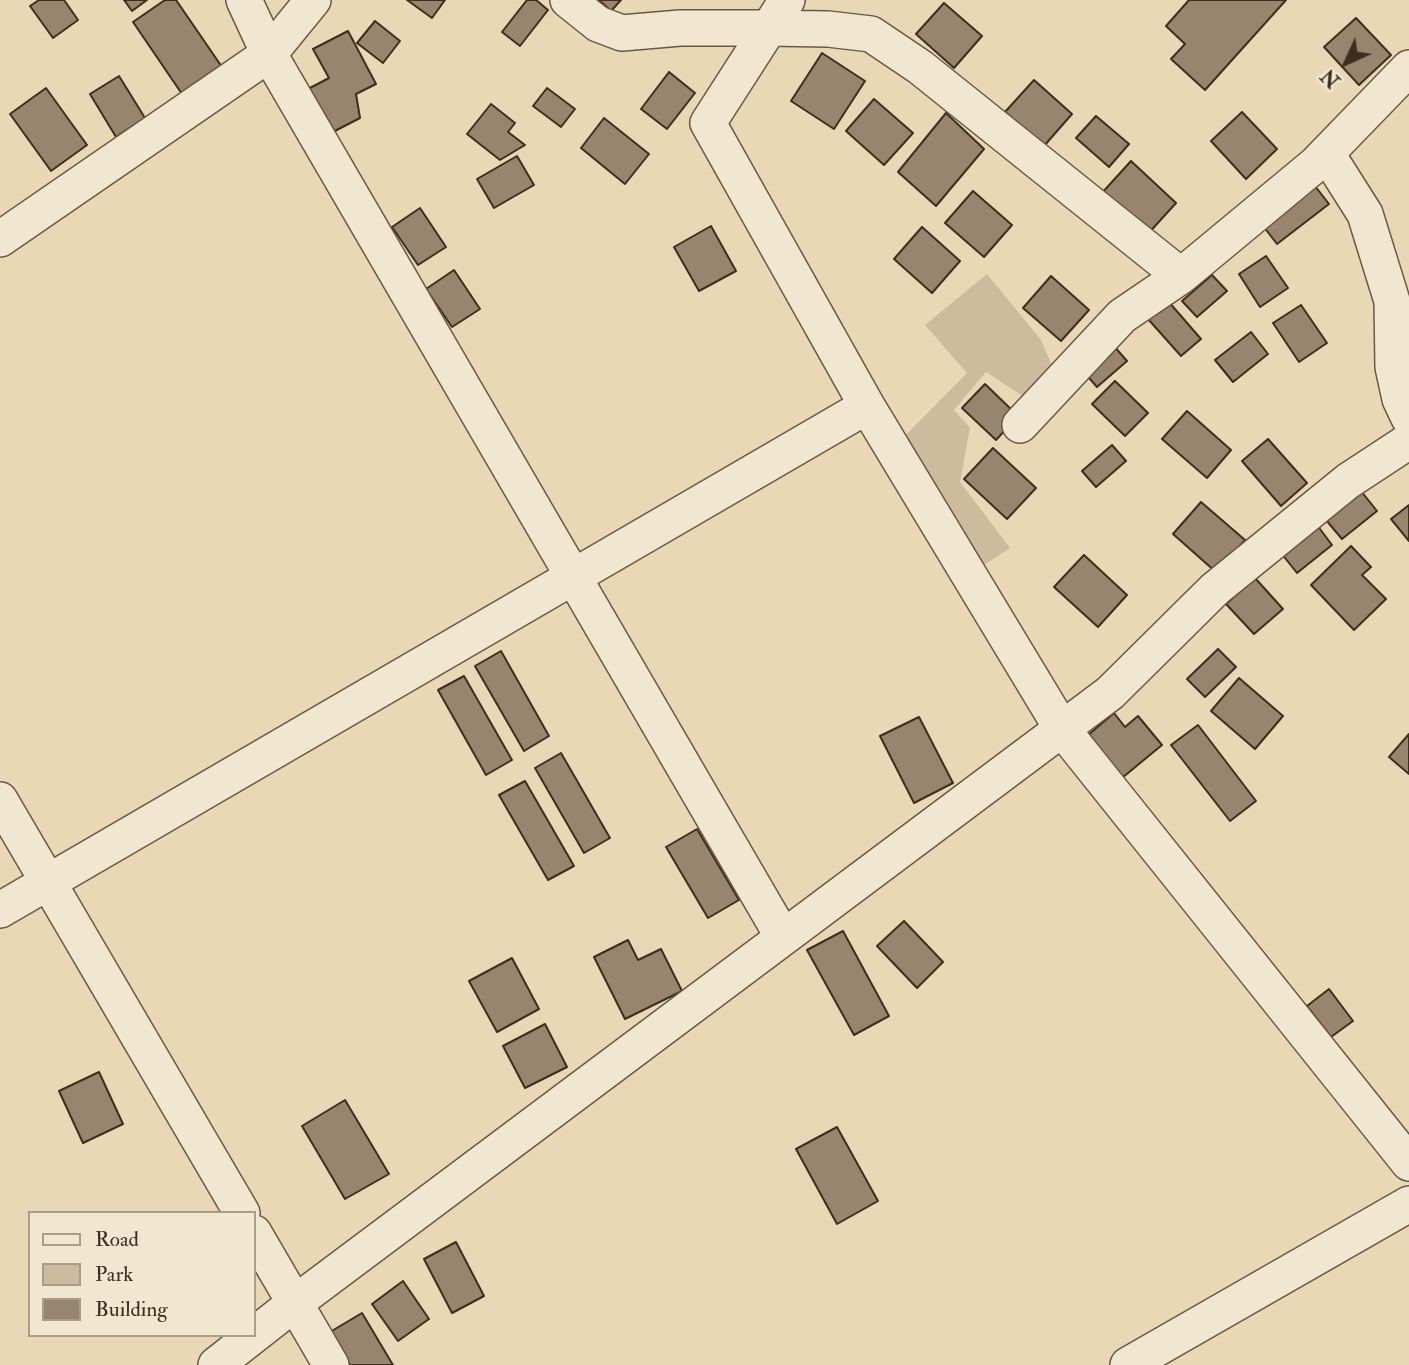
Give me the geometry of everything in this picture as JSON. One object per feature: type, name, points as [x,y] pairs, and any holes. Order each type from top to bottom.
[{"type":"street","points":[[244,0],[270,54],[783,937]]},
{"type":"street","points":[[0,239],[270,54],[313,0]]},
{"type":"street","points":[[568,0],[598,24],[622,33],[778,14],[828,29],[871,34],[920,67],[1181,276]]},
{"type":"street","points":[[778,14],[708,123],[867,406],[1062,729],[1409,1163]]},
{"type":"street","points":[[1020,425],[1122,316],[1181,276],[1326,154],[1409,68]]},
{"type":"street","points":[[1326,154],[1365,214],[1369,226],[1392,301],[1392,367],[1400,399],[1409,418]]},
{"type":"street","points":[[0,910],[867,406]]},
{"type":"street","points":[[256,1334],[1110,693],[1215,589],[1348,481],[1409,442]]},
{"type":"street","points":[[0,800],[241,1211]]},
{"type":"street","points":[[1128,1365],[1409,1205]]},
{"type":"street","points":[[256,1236],[331,1365]]},
{"type":"street","points":[[216,1365],[252,1337]]},
{"type":"green space","points":[[987,274],[1041,340],[1053,368],[1023,396],[986,372],[954,410],[970,428],[960,482],[1010,548],[969,575],[893,448],[967,373],[925,325]]},
{"type":"building","points":[[39,0],[64,0],[78,20],[53,38],[30,6]]},
{"type":"building","points":[[124,0],[147,0],[132,11]]},
{"type":"building","points":[[165,0],[176,0],[222,67],[182,94],[133,22]]},
{"type":"building","points":[[407,0],[445,0],[432,18]]},
{"type":"building","points":[[527,0],[536,0],[548,10],[520,46],[502,32]]},
{"type":"building","points":[[599,0],[621,0],[611,11]]},
{"type":"building","points":[[1189,0],[1286,0],[1205,90],[1171,59],[1185,44],[1166,26]]},
{"type":"building","points":[[944,3],[982,36],[954,68],[916,34]]},
{"type":"building","points":[[1356,18],[1391,55],[1359,85],[1324,47]]},
{"type":"building","points":[[375,21],[400,41],[383,63],[357,43]]},
{"type":"building","points":[[348,31],[376,84],[356,94],[360,118],[329,134],[306,90],[329,78],[313,49]]},
{"type":"building","points":[[822,53],[865,81],[834,129],[791,101]]},
{"type":"building","points":[[669,72],[695,93],[667,129],[641,109]]},
{"type":"building","points":[[119,76],[145,118],[116,137],[90,94]]},
{"type":"building","points":[[1034,80],[1072,114],[1044,146],[1005,112]]},
{"type":"building","points":[[46,88],[87,145],[51,171],[10,114]]},
{"type":"building","points":[[547,88],[575,109],[561,127],[533,106]]},
{"type":"building","points":[[874,99],[913,133],[884,165],[846,131]]},
{"type":"building","points":[[491,104],[515,123],[508,132],[525,145],[500,160],[467,134]]},
{"type":"building","points":[[1242,112],[1277,149],[1246,179],[1211,141]]},
{"type":"building","points":[[946,113],[984,149],[936,206],[898,172]]},
{"type":"building","points":[[1096,116],[1129,144],[1109,167],[1076,138]]},
{"type":"building","points":[[604,118],[649,154],[625,184],[581,148]]},
{"type":"building","points":[[517,156],[534,185],[494,208],[477,179]]},
{"type":"building","points":[[1131,161],[1176,203],[1146,236],[1101,194]]},
{"type":"building","points":[[1311,181],[1329,204],[1277,244],[1260,222]]},
{"type":"building","points":[[973,191],[1012,225],[984,257],[945,223]]},
{"type":"building","points":[[420,208],[446,247],[418,265],[392,227]]},
{"type":"building","points":[[711,226],[736,271],[699,291],[674,247]]},
{"type":"building","points":[[922,227],[960,261],[932,293],[894,259]]},
{"type":"building","points":[[1266,256],[1288,288],[1260,307],[1239,274]]},
{"type":"building","points":[[454,270],[480,309],[452,327],[426,289]]},
{"type":"building","points":[[1212,275],[1227,291],[1197,317],[1182,301]]},
{"type":"building","points":[[1051,276],[1089,310],[1061,341],[1023,308]]},
{"type":"building","points":[[1168,301],[1201,339],[1181,356],[1148,319]]},
{"type":"building","points":[[1301,305],[1327,343],[1299,362],[1273,323]]},
{"type":"building","points":[[1251,332],[1268,354],[1233,382],[1215,360]]},
{"type":"building","points":[[1113,345],[1127,361],[1097,387],[1083,371]]},
{"type":"building","points":[[1115,381],[1148,413],[1125,436],[1092,404]]},
{"type":"building","points":[[985,384],[1018,416],[996,440],[962,408]]},
{"type":"building","points":[[1187,411],[1231,450],[1207,478],[1162,439]]},
{"type":"building","points":[[1268,439],[1307,483],[1281,506],[1242,461]]},
{"type":"building","points":[[1112,445],[1126,461],[1096,487],[1082,471]]},
{"type":"building","points":[[993,448],[1036,488],[1007,519],[964,479]]},
{"type":"building","points":[[1361,491],[1377,511],[1342,539],[1326,520]]},
{"type":"building","points":[[1201,502],[1245,540],[1217,573],[1173,534]]},
{"type":"building","points":[[1409,505],[1409,541],[1391,519]]},
{"type":"building","points":[[1317,525],[1332,545],[1297,573],[1281,553]]},
{"type":"building","points":[[1351,546],[1371,567],[1362,575],[1386,599],[1354,630],[1311,585]]},
{"type":"building","points":[[1084,555],[1127,595],[1098,627],[1054,587]]},
{"type":"building","points":[[1255,578],[1283,609],[1254,634],[1226,604]]},
{"type":"building","points":[[1218,649],[1236,667],[1205,697],[1187,679]]},
{"type":"building","points":[[501,651],[549,736],[524,751],[475,666]]},
{"type":"building","points":[[464,676],[512,760],[486,775],[438,690]]},
{"type":"building","points":[[1239,678],[1283,716],[1255,749],[1211,711]]},
{"type":"building","points":[[1114,713],[1125,727],[1138,716],[1162,745],[1122,778],[1087,736]]},
{"type":"building","points":[[919,717],[953,783],[914,803],[880,736]]},
{"type":"building","points":[[1198,725],[1256,801],[1230,821],[1171,745]]},
{"type":"building","points":[[1409,734],[1409,774],[1389,757]]},
{"type":"building","points":[[561,753],[610,838],[584,853],[535,768]]},
{"type":"building","points":[[525,781],[574,866],[548,880],[499,795]]},
{"type":"building","points":[[697,829],[739,900],[708,918],[666,847]]},
{"type":"building","points":[[904,921],[943,962],[917,988],[877,946]]},
{"type":"building","points":[[843,931],[889,1016],[854,1035],[807,950]]},
{"type":"building","points":[[628,940],[638,960],[661,949],[682,991],[625,1019],[594,957]]},
{"type":"building","points":[[512,958],[539,1009],[497,1032],[469,981]]},
{"type":"building","points":[[1329,989],[1353,1021],[1331,1037],[1307,1006]]},
{"type":"building","points":[[545,1024],[567,1067],[525,1088],[503,1046]]},
{"type":"building","points":[[99,1072],[123,1124],[83,1143],[59,1091]]},
{"type":"building","points":[[345,1100],[389,1174],[345,1199],[302,1126]]},
{"type":"building","points":[[837,1127],[878,1201],[837,1224],[796,1149]]},
{"type":"building","points":[[456,1242],[484,1296],[452,1313],[424,1259]]},
{"type":"building","points":[[403,1281],[429,1319],[398,1341],[372,1304]]},
{"type":"building","points":[[362,1313],[393,1365],[350,1365],[330,1332]]}]
